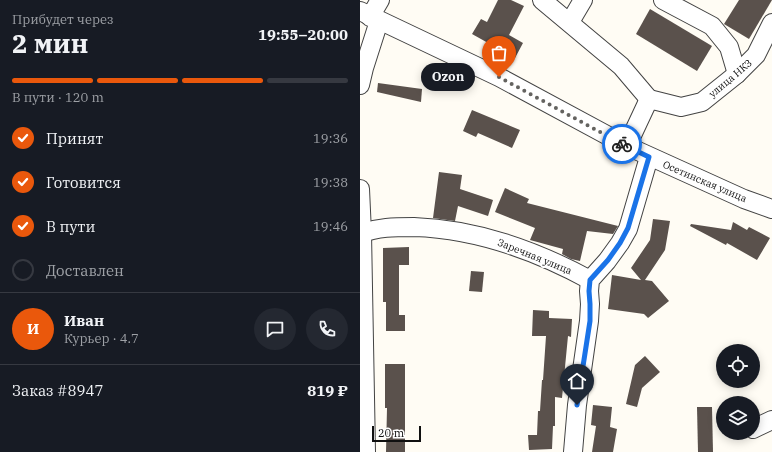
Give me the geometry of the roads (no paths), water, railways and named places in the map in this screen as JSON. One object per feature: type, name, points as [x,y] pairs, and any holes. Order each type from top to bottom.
[{"type":"street","points":[[360,85],[364,68],[370,17],[380,0]]},
{"type":"street","points":[[542,0],[621,66],[649,99],[627,146]]},
{"type":"street","points":[[570,22],[583,0]]},
{"type":"street","points":[[663,0],[712,26],[729,47],[737,74]]},
{"type":"street","name":"Осетинская улица","points":[[370,17],[499,77],[649,157],[772,209]]},
{"type":"street","name":"улица НКЗ","points":[[649,99],[681,107],[702,102],[737,74],[756,55],[772,22]]},
{"type":"street","points":[[573,452],[577,405],[590,321],[590,280],[608,260],[628,228],[649,157]]},
{"type":"street","points":[[360,189],[366,452]]},
{"type":"street","name":"Заречная улица","points":[[361,234],[375,229],[389,227],[421,227],[455,230],[510,244],[569,269],[590,280]]},
{"type":"street","points":[[760,426],[772,420]]},
{"type":"place","name":"Ozon","points":[[499,77]]}]
